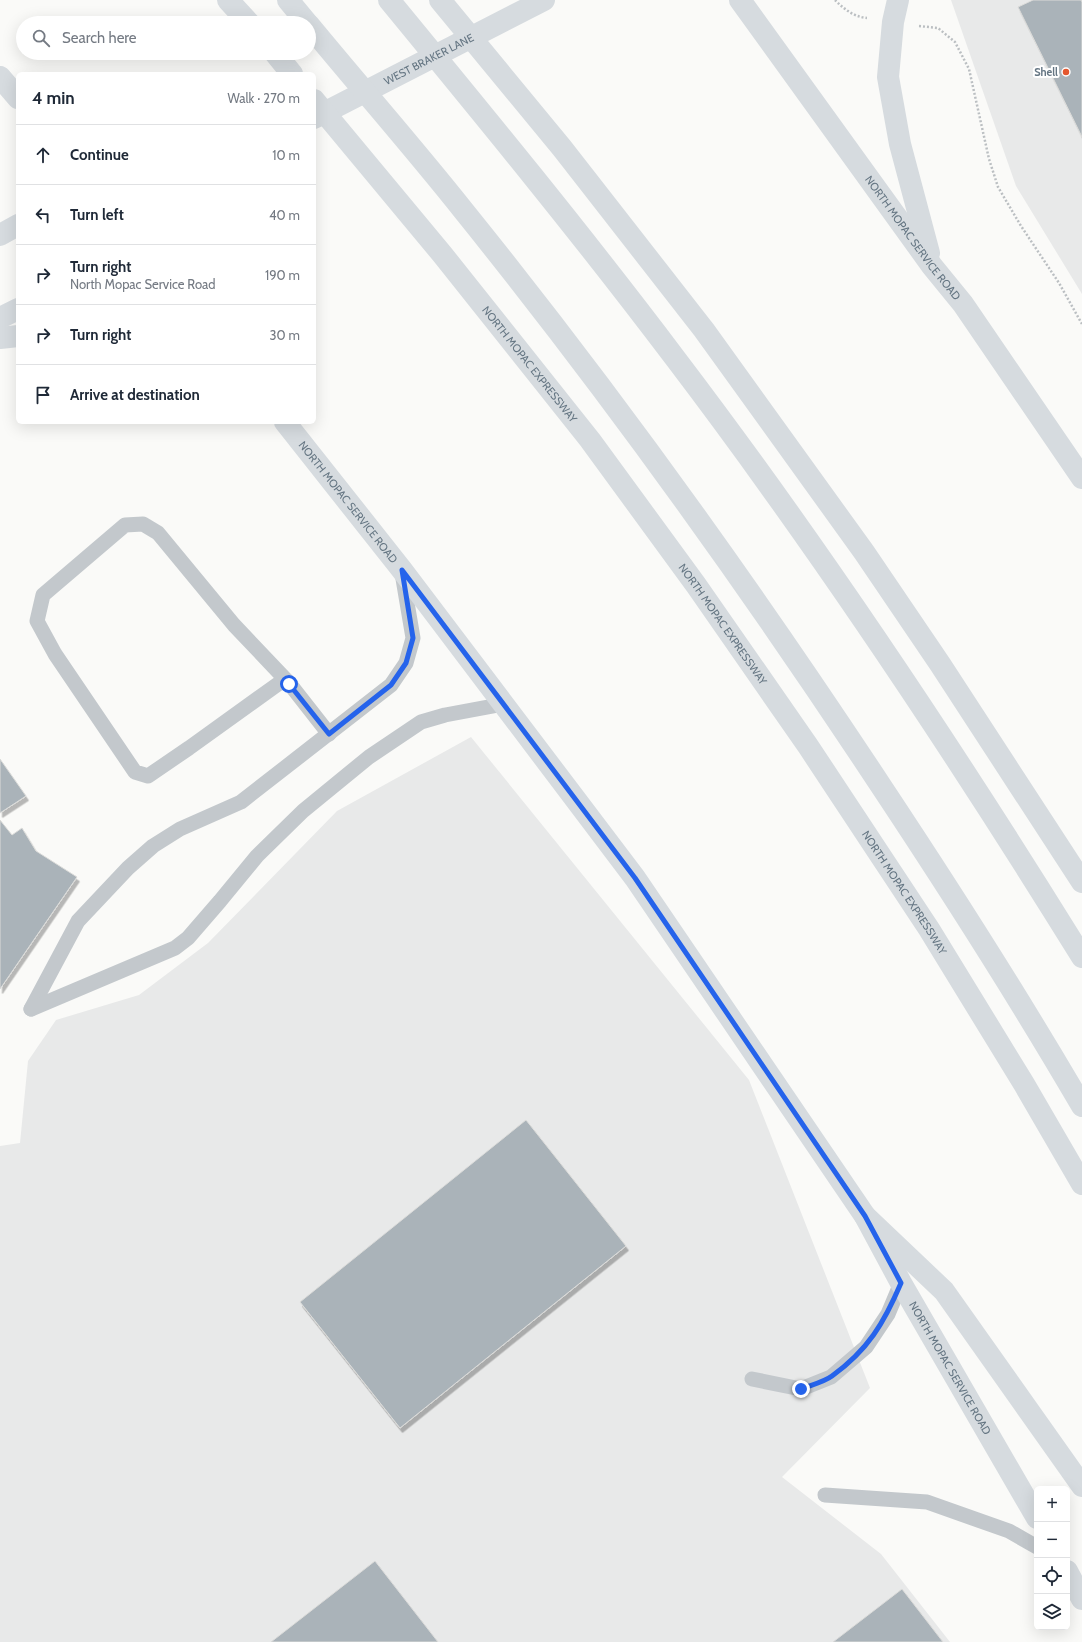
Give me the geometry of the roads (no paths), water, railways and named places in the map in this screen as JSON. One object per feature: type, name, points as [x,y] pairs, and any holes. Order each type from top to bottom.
[{"type":"main road","points":[[228,0],[243,16]]},
{"type":"main road","points":[[288,0],[301,16]]},
{"type":"main road","points":[[389,0],[549,195],[676,359],[803,534],[916,698],[1028,870],[1082,957]]},
{"type":"main road","points":[[440,0],[562,148],[704,330],[864,552],[949,678],[1082,882]]},
{"type":"main road","name":"WEST BRAKER LANE","points":[[316,117],[544,0]]},
{"type":"main road","name":"NORTH MOPAC SERVICE ROAD","points":[[740,0],[932,266],[963,304],[1082,478]]},
{"type":"main road","points":[[898,0],[893,22],[888,77],[900,144],[932,266]]},
{"type":"main road","points":[[316,34],[463,209],[626,420],[734,570],[841,725],[962,908],[1082,1106]]},
{"type":"main road","points":[[281,60],[290,72]]},
{"type":"main road","points":[[0,77],[16,96]]},
{"type":"main road","name":"NORTH MOPAC EXPRESSWAY","points":[[316,102],[442,254],[590,440],[696,585],[808,746],[929,928],[1024,1084],[1082,1184]]},
{"type":"main road","points":[[0,234],[16,225]]},
{"type":"main road","points":[[0,318],[16,310]]},
{"type":"main road","points":[[0,338],[16,336]]},
{"type":"main road","points":[[274,424],[301,443]]},
{"type":"main road","name":"NORTH MOPAC SERVICE ROAD","points":[[286,424],[402,570],[635,878],[865,1216],[901,1283],[1034,1513]]},
{"type":"main road","points":[[865,1216],[944,1291],[1082,1486]]},
{"type":"main road","points":[[1070,1577],[1082,1599]]},
{"type":"lane","points":[[285,679],[148,776],[135,772],[55,654],[37,621],[43,595],[125,525],[143,524],[158,533],[234,625],[285,679],[329,734]]},
{"type":"lane","points":[[402,570],[413,638],[406,663],[391,685],[241,802],[180,829],[153,846],[128,868],[78,920],[31,1009],[175,948],[188,938],[257,856],[303,811],[369,757],[421,722],[445,715],[504,704]]},
{"type":"lane","points":[[752,1379],[801,1389],[831,1376],[866,1347],[888,1314],[901,1283]]},
{"type":"lane","points":[[826,1495],[927,1502],[1009,1531],[1034,1545]]},
{"type":"place","name":"Shell","points":[[1066,72]]}]
